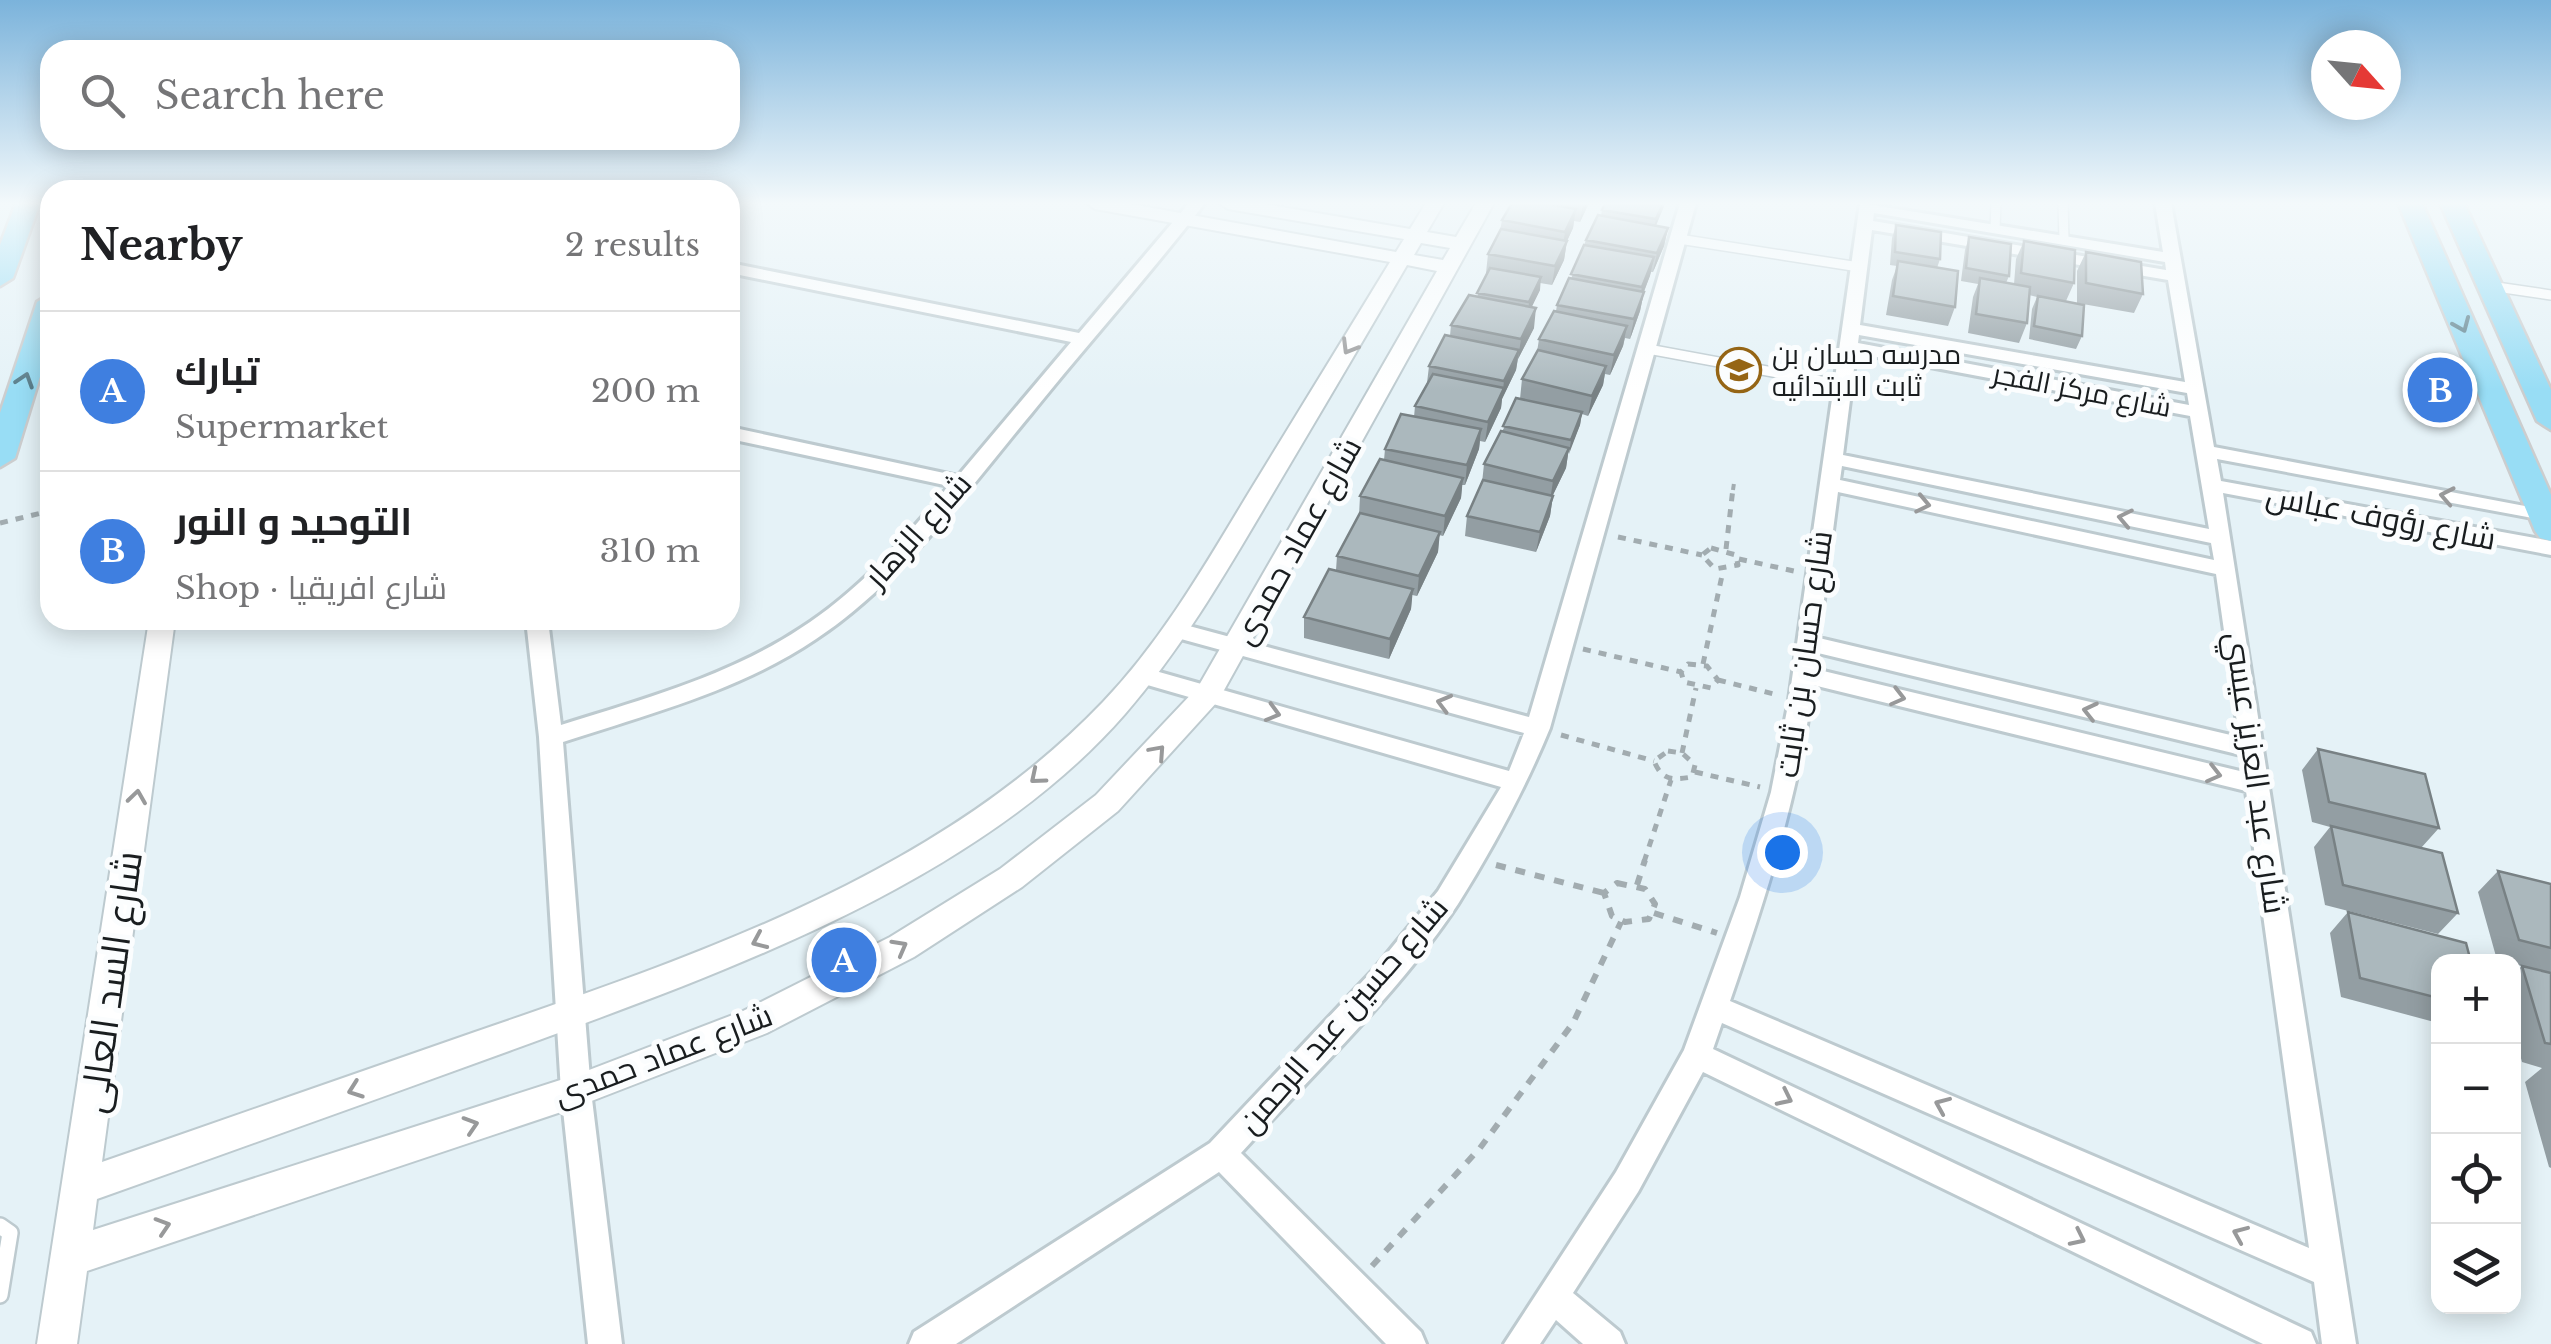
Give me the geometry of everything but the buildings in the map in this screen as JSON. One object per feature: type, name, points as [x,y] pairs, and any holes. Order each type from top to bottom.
[{"type":"main road","points":[[2437,266],[2547,522]]},
{"type":"main road","points":[[2481,266],[2545,395]]},
{"type":"main road","points":[[0,458],[40,333]]},
{"type":"street","name":"شارع الزهار","points":[[551,737],[710,684],[780,652],[835,616],[878,578],[962,483],[1145,266]]},
{"type":"street","name":"شارع عماد حمدى","points":[[81,1187],[723,958],[889,878],[1034,780],[1146,676],[1178,632],[1398,266]]},
{"type":"street","name":"شارع عماد حمدى","points":[[70,1256],[576,1091],[755,1022],[902,947],[1011,878],[1107,804],[1208,694],[1238,648],[1451,266]]},
{"type":"street","name":"شارع حسين عبد الرحمن","points":[[926,1344],[1221,1152],[1386,975],[1447,898],[1516,782],[1538,728],[1672,266]]},
{"type":"street","points":[[2167,266],[2174,267]]},
{"type":"street","points":[[2169,266],[2174,267]]},
{"type":"street","name":"شارع حسان بن ثابت","points":[[1521,1344],[1628,1182],[1698,1056],[1739,940],[1783,792],[1800,700],[1859,267]]},
{"type":"street","name":"شارع عبد العزيز عيسي","points":[[2174,267],[2226,569],[2339,1344]]},
{"type":"street","points":[[740,270],[1084,339]]},
{"type":"street","name":"شارع مركز الفجر","points":[[1849,337],[2196,400]]},
{"type":"street","points":[[740,435],[962,483]]},
{"type":"street","name":"شارع رؤوف عباس","points":[[2205,452],[2547,522]]},
{"type":"street","points":[[1832,458],[2220,538]]},
{"type":"street","points":[[1828,484],[2226,569]]},
{"type":"street","name":"شارع رؤوف عباس","points":[[2211,485],[2551,548]]},
{"type":"street","name":"شارع السد العالى","points":[[57,1344],[161,630]]},
{"type":"street","points":[[537,630],[551,737],[574,1012],[576,1091],[606,1344]]},
{"type":"street","points":[[1178,632],[1538,728]]},
{"type":"street","points":[[1807,644],[2253,749]]},
{"type":"street","points":[[1803,674],[2258,785]]},
{"type":"street","points":[[1146,676],[1516,782]]},
{"type":"street","points":[[1717,1008],[2330,1273]]},
{"type":"street","points":[[1698,1056],[2299,1344]]},
{"type":"street","points":[[1221,1152],[1409,1344]]},
{"type":"street","points":[[1554,1298],[1608,1344]]},
{"type":"lane","points":[[1851,266],[1859,267]]},
{"type":"lane","points":[[2490,286],[2551,295]]},
{"type":"lane","points":[[1648,349],[1842,385]]},
{"type":"lane","points":[[0,1226],[10,1233],[0,1295]]},
{"type":"path","points":[[1726,548],[1734,482]]},
{"type":"path","points":[[0,523],[40,513]]},
{"type":"path","points":[[1596,532],[1702,555],[1708,565],[1723,571],[1733,570],[1739,559]]},
{"type":"path","points":[[1702,555],[1711,548],[1726,548],[1739,559],[1816,576]]},
{"type":"path","points":[[1702,664],[1723,571]]},
{"type":"path","points":[[1564,645],[1680,672]]},
{"type":"path","points":[[1680,672],[1688,664],[1702,664],[1714,670],[1718,680]]},
{"type":"path","points":[[1680,672],[1684,682],[1696,688],[1711,688],[1718,680]]},
{"type":"path","points":[[1718,680],[1800,700]]},
{"type":"path","points":[[1682,753],[1696,688]]},
{"type":"path","points":[[1538,728],[1654,761]]},
{"type":"path","points":[[1661,753],[1682,753],[1695,765],[1694,772],[1686,780],[1672,780],[1658,773],[1654,761],[1661,753]]},
{"type":"path","points":[[1694,772],[1783,792]]},
{"type":"path","points":[[1637,884],[1672,780]]},
{"type":"path","points":[[1471,858],[1604,894]]},
{"type":"path","points":[[1604,894],[1617,884],[1637,884],[1652,896],[1654,912]]},
{"type":"path","points":[[1604,894],[1606,910],[1622,922],[1641,923],[1654,912]]},
{"type":"path","points":[[1654,912],[1739,940]]},
{"type":"path","points":[[1353,1287],[1480,1148],[1562,1038],[1622,922]]},
{"type":"place","name":"مدرسه حسان بن ثابت الابتدائيه","points":[[1739,370]]},
{"type":"place","name":"التوحيد و النور","points":[[2440,390]]},
{"type":"place","name":"تبارك","points":[[844,960]]}]
